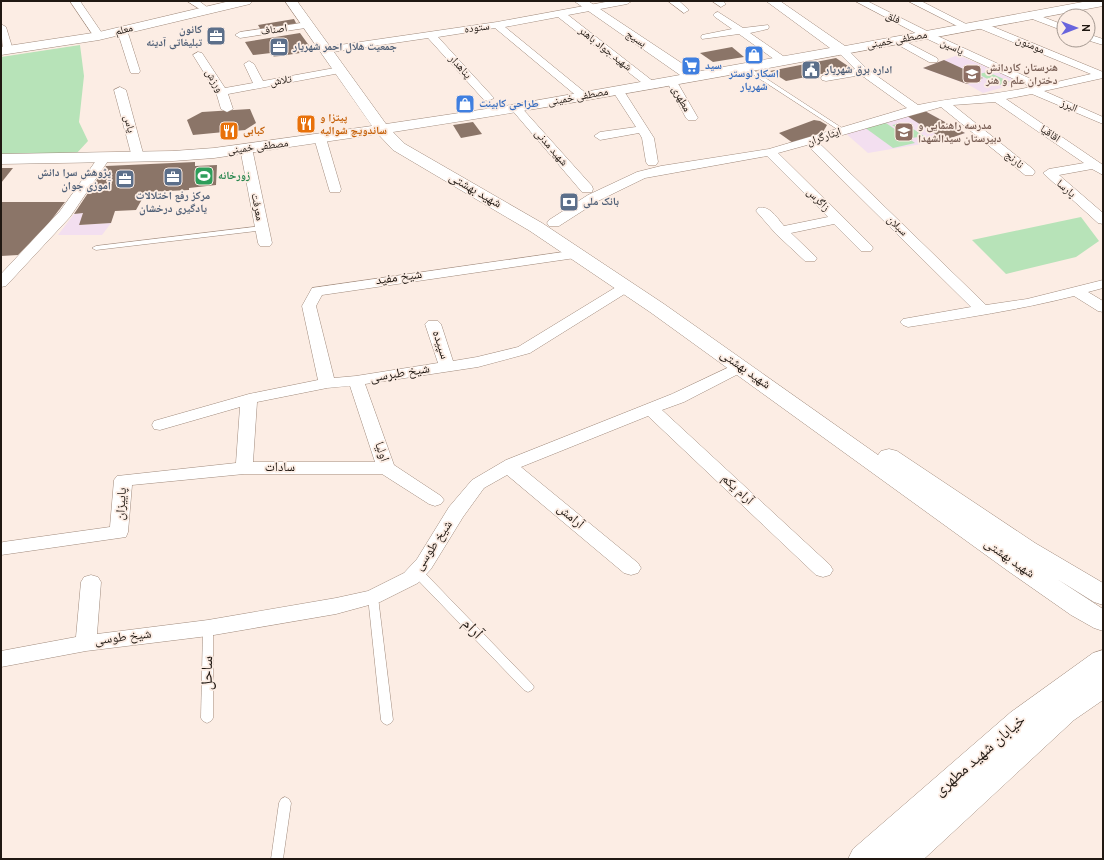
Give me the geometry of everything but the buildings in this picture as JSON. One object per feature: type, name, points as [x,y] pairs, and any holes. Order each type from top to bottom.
[{"type":"main road","name":"معلم","points":[[5,50],[99,36],[246,1]]},
{"type":"main road","name":"شهید بهشتی","points":[[291,1],[382,128],[626,287],[1091,608],[1103,621]]},
{"type":"main road","points":[[772,1],[842,50]]},
{"type":"main road","name":"مصطفی خمینی","points":[[1,159],[104,158],[214,153],[343,135],[382,128],[401,119],[430,121],[516,108],[1098,3]]},
{"type":"main road","name":"بسیج","points":[[585,5],[692,76]]},
{"type":"main road","name":"شهید بهشتی","points":[[382,128],[408,138],[554,224],[988,524],[1026,549],[1103,595]]},
{"type":"main road","name":"خیابان شهید مطهری","points":[[864,859],[1020,720],[1103,661]]},
{"type":"main road","name":"خیابان شهید مطهری","points":[[902,859],[1064,712],[1103,685]]},
{"type":"street","points":[[75,1],[99,36]]},
{"type":"street","points":[[192,1],[206,10]]},
{"type":"street","name":"ستوده","points":[[326,50],[432,35],[561,14],[585,5],[627,1]]},
{"type":"street","points":[[673,1],[684,10]]},
{"type":"street","name":"فلق","points":[[860,1],[927,35]]},
{"type":"street","name":"مومنون","points":[[913,1],[1101,77]]},
{"type":"street","name":"شهید جواد باهنر","points":[[561,14],[650,84]]},
{"type":"street","points":[[1030,15],[1056,25]]},
{"type":"street","points":[[718,16],[782,60]]},
{"type":"street","name":"اصناف","points":[[240,35],[308,25]]},
{"type":"street","points":[[497,25],[583,96]]},
{"type":"street","points":[[1,27],[5,50]]},
{"type":"street","points":[[706,37],[764,27]]},
{"type":"street","points":[[122,30],[135,70]]},
{"type":"street","name":"پناهدار","points":[[432,35],[488,98]]},
{"type":"street","name":"یاسین","points":[[927,35],[1039,89]]},
{"type":"street","points":[[897,40],[933,60]]},
{"type":"street","points":[[842,50],[863,70],[916,109]]},
{"type":"street","name":"ورزش","points":[[198,55],[222,92],[227,109]]},
{"type":"street","points":[[248,64],[260,85]]},
{"type":"street","name":"تلاش","points":[[222,92],[260,85],[288,75],[340,70]]},
{"type":"street","points":[[826,78],[863,70]]},
{"type":"street","name":"ایثارگران","points":[[554,224],[593,198],[641,175],[770,152],[916,109],[943,103],[997,98],[1101,77]]},
{"type":"street","name":"مطهری","points":[[671,80],[692,118]]},
{"type":"street","name":"البرز","points":[[1039,89],[1103,121]]},
{"type":"street","name":"یاس","points":[[120,90],[138,157]]},
{"type":"street","points":[[618,90],[648,138],[652,162]]},
{"type":"street","name":"اقاقیا","points":[[997,98],[1099,168]]},
{"type":"street","name":"نارنج","points":[[943,103],[985,135],[1029,172]]},
{"type":"street","name":"شهید مدنی","points":[[516,108],[587,189]]},
{"type":"street","points":[[600,136],[643,129]]},
{"type":"street","points":[[320,138],[335,189]]},
{"type":"street","name":"سبلان","points":[[810,141],[983,311]]},
{"type":"street","name":"معرفت","points":[[246,148],[265,243]]},
{"type":"street","name":"زاگرس","points":[[770,152],[866,248]]},
{"type":"street","points":[[1,284],[65,214],[104,158]]},
{"type":"street","name":"پارسا","points":[[1099,168],[1049,174],[1103,220]]},
{"type":"street","points":[[763,211],[781,231],[810,258]]},
{"type":"street","points":[[781,231],[837,219]]},
{"type":"street","name":"شیخ مفید","points":[[327,383],[309,306],[317,291],[577,254]]},
{"type":"street","points":[[908,322],[1027,303],[1103,284]]},
{"type":"street","name":"شیخ طبرسی","points":[[160,424],[249,399],[327,383],[356,381],[478,362],[524,350],[626,287]]},
{"type":"street","points":[[1077,291],[1103,308]]},
{"type":"street","name":"سپیده","points":[[433,324],[447,366]]},
{"type":"street","name":"شیخ طوسی","points":[[1,659],[86,643],[208,628],[336,606],[373,597],[411,578],[417,572],[424,564],[456,512],[478,484],[508,466],[678,398],[740,366]]},
{"type":"street","name":"اولیا","points":[[356,381],[386,468],[435,500]]},
{"type":"street","points":[[244,468],[249,399]]},
{"type":"street","name":"آرام یکم","points":[[651,409],[824,570]]},
{"type":"street","name":"آرامش","points":[[508,466],[631,568]]},
{"type":"street","name":"سادات","points":[[244,468],[386,468]]},
{"type":"street","name":"پاییزان","points":[[3,549],[119,532],[123,480],[244,468]]},
{"type":"street","points":[[86,643],[91,582]]},
{"type":"lane","points":[[745,67],[842,130]]},
{"type":"lane","points":[[96,248],[262,228]]},
{"type":"lane","name":"آرام","points":[[417,572],[528,687]]},
{"type":"lane","points":[[373,597],[387,720]]},
{"type":"lane","name":"ساحل","points":[[207,718],[208,628]]},
{"type":"lane","points":[[277,859],[285,803]]},
{"type":"shaded area","name":"هنرستان کاردانش دختران علم و هنر","points":[[958,55],[1019,81],[1019,83],[983,93],[967,84],[923,68]]},
{"type":"shaded area","name":"مدرسه راهنمایی و دبیرستان سیدالشهدا","points":[[925,111],[965,133],[945,140],[868,153],[843,131]]},
{"type":"shaded area","points":[[83,213],[80,225],[111,223],[102,235],[58,235],[74,214]]},
{"type":"green space","points":[[80,45],[84,76],[79,122],[88,141],[76,154],[1,155],[1,57]]},
{"type":"green space","points":[[988,72],[1010,82],[999,85],[978,74]]},
{"type":"green space","points":[[886,123],[915,143],[893,148],[864,127]]},
{"type":"green space","points":[[904,123],[924,136],[912,138],[892,125]]},
{"type":"green space","points":[[1081,217],[1099,241],[1076,257],[1006,274],[972,240]]},
{"type":"place","name":"کانون تبلیغاتی آدینه","points":[[216,36]]},
{"type":"place","name":"جمعیت هلال احمر شهریار","points":[[279,47]]},
{"type":"place","name":"اسکار لوستر شهریار","points":[[754,55]]},
{"type":"place","name":"سید","points":[[691,66]]},
{"type":"place","name":"اداره برق شهریار","points":[[811,70]]},
{"type":"place","name":"هنرستان کاردانش دختران علم و هنر","points":[[972,74]]},
{"type":"place","name":"طراحی کابینت","points":[[465,104]]},
{"type":"place","name":"پیتزا و ساندویچ شوالیه","points":[[306,124]]},
{"type":"place","name":"کبابی","points":[[229,131]]},
{"type":"place","name":"مدرسه راهنمایی و دبیرستان سیدالشهدا","points":[[904,132]]},
{"type":"place","name":"زورخانه","points":[[204,176]]},
{"type":"place","name":"مرکز رفع اختلالات یادگیری درخشان","points":[[173,177]]},
{"type":"place","name":"پژوهش سرا دانش آموزی جوان","points":[[125,179]]},
{"type":"place","name":"بانک ملی","points":[[569,202]]}]
